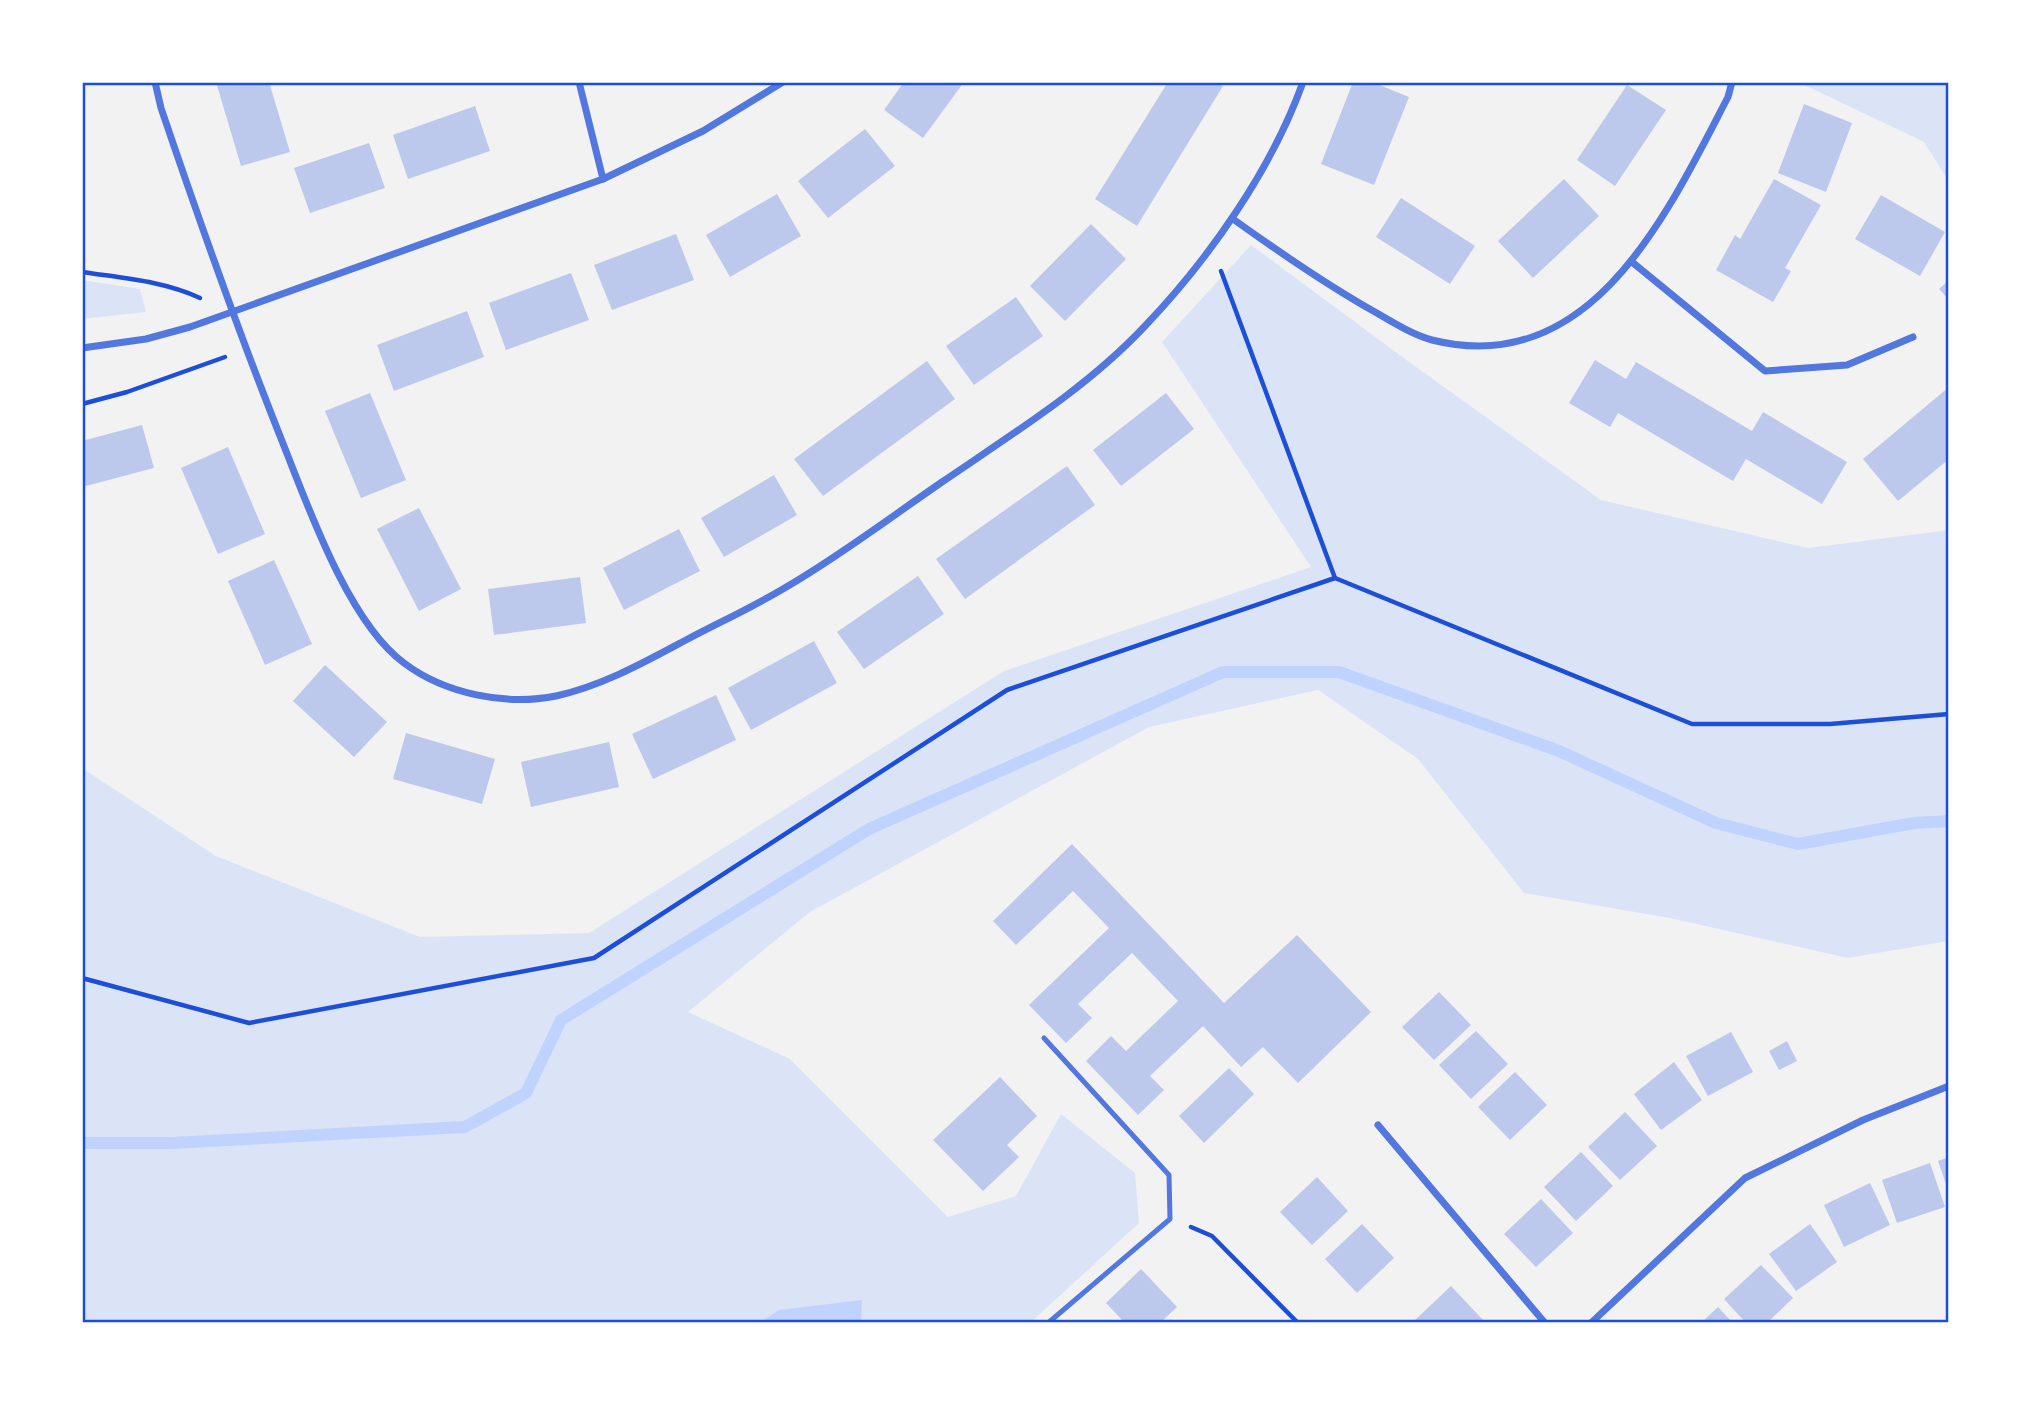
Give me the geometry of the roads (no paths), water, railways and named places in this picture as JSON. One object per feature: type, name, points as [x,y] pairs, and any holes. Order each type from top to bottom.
[{"type":"street","points":[[155,82],[161,108],[231,313],[298,481],[356,607],[379,641],[404,664],[435,682],[471,693],[510,699],[555,696],[600,682],[640,665],[790,585],[1069,395],[1143,328],[1233,219],[1293,113],[1303,82]]},
{"type":"street","points":[[579,82],[603,179]]},
{"type":"street","points":[[82,348],[146,339],[231,313],[603,179],[703,131],[783,82]]},
{"type":"street","points":[[1233,219],[1327,285],[1388,320],[1430,340],[1469,345],[1502,345],[1546,332],[1575,315],[1608,289],[1632,262],[1675,198],[1728,97],[1732,82]]},
{"type":"street","points":[[1632,262],[1765,371],[1847,365],[1913,337]]},
{"type":"street","points":[[1591,1323],[1745,1178],[1863,1120],[1949,1086]]},
{"type":"street","points":[[1378,1125],[1545,1323]]},
{"type":"lane","points":[[1044,1038],[1169,1175],[1170,1219],[1048,1323]]},
{"type":"water","points":[[862,1300],[861,1323],[759,1323],[779,1310]]},
{"type":"waterway","points":[[82,1143],[172,1143],[465,1127],[526,1093],[561,1020],[869,829],[1223,672],[1339,672],[1559,751],[1716,823],[1798,844],[1914,823],[1949,821]]}]
